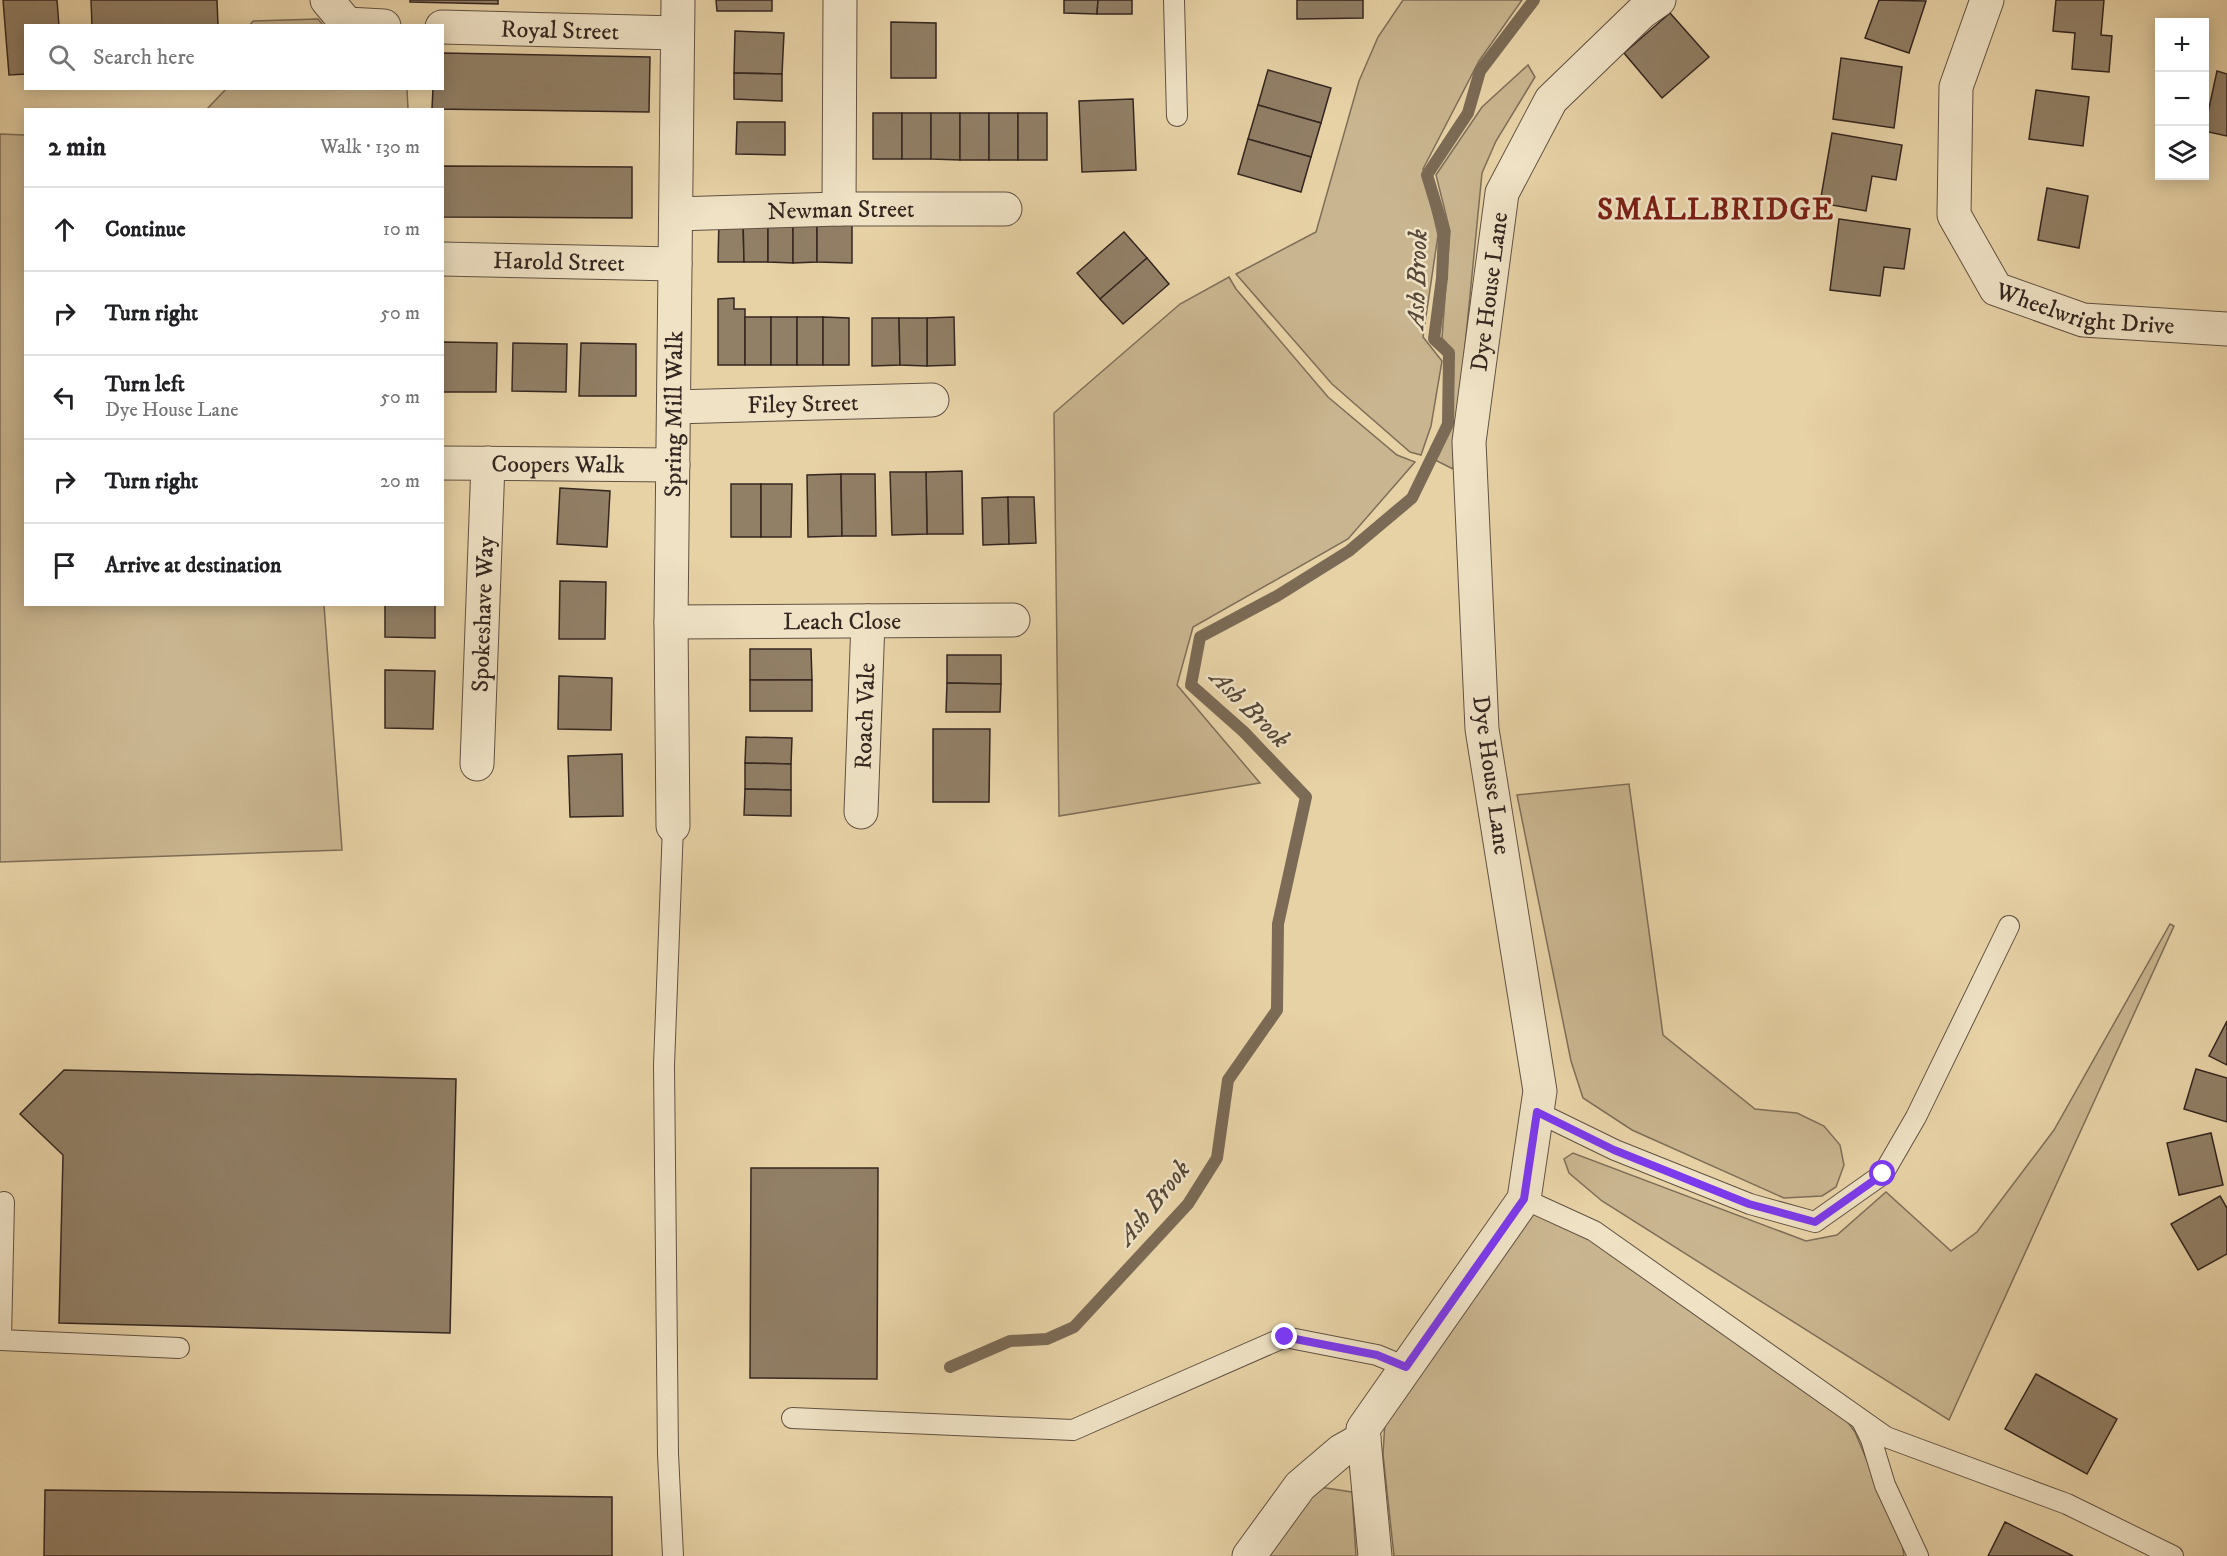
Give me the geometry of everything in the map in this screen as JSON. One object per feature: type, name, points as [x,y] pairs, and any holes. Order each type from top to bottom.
[{"type":"street","points":[[327,0],[347,24]]},
{"type":"street","name":"Spring Mill Walk","points":[[673,826],[671,622],[678,0]]},
{"type":"street","points":[[839,208],[840,0]]},
{"type":"street","name":"Dye House Lane","points":[[1375,1556],[1363,1429],[1524,1199],[1540,1091],[1482,729],[1469,442],[1502,192],[1551,100],[1642,12],[1659,0]]},
{"type":"street","name":"Wheelwright Drive","points":[[1987,0],[1956,87],[1954,215],[1996,289],[2083,320],[2227,329]]},
{"type":"street","name":"Royal Street","points":[[444,27],[677,33]]},
{"type":"street","name":"Newman Street","points":[[676,214],[839,208],[1005,209]]},
{"type":"street","name":"Harold Street","points":[[444,259],[675,264]]},
{"type":"street","name":"Filey Street","points":[[674,407],[932,400]]},
{"type":"street","name":"Coopers Walk","points":[[444,463],[673,465]]},
{"type":"street","name":"Spokeshave Way","points":[[477,764],[488,463]]},
{"type":"street","name":"Leach Close","points":[[671,622],[1013,620]]},
{"type":"street","name":"Roach Vale","points":[[861,812],[868,621]]},
{"type":"street","points":[[1248,1556],[1300,1486],[1341,1451],[1364,1438]]},
{"type":"lane","points":[[1174,0],[1177,116]]},
{"type":"lane","points":[[673,826],[664,1077],[668,1454],[673,1556]]},
{"type":"lane","points":[[1537,1112],[1614,1150],[1749,1204],[1815,1222],[1883,1174],[1916,1117],[2009,926]]},
{"type":"lane","points":[[1524,1199],[1594,1231],[1886,1437],[2067,1504],[2173,1556]]},
{"type":"lane","points":[[4,1202],[1,1340],[179,1348]]},
{"type":"lane","points":[[792,1418],[1073,1430],[1285,1337],[1377,1355],[1406,1367]]},
{"type":"lane","points":[[1862,1421],[1871,1439],[1885,1485],[1918,1556]]},
{"type":"shaded area","points":[[1403,0],[1522,0],[1479,61],[1423,169],[1438,235],[1423,337],[1442,361],[1431,426],[1421,455],[1410,452],[1332,384],[1236,274],[1316,232],[1359,81],[1378,37]]},
{"type":"shaded area","points":[[318,19],[322,24],[251,24],[253,21]]},
{"type":"shaded area","points":[[1528,65],[1535,77],[1496,141],[1482,173],[1453,469],[1435,460],[1451,428],[1453,350],[1442,338],[1450,231],[1436,175],[1482,107]]},
{"type":"shaded area","points":[[225,90],[407,90],[408,108],[208,108]]},
{"type":"shaded area","points":[[0,134],[24,135],[24,606],[324,606],[342,850],[0,862]]},
{"type":"shaded area","points":[[1229,277],[1236,289],[1328,397],[1397,455],[1415,462],[1348,539],[1193,627],[1177,685],[1260,783],[1059,816],[1054,413],[1180,304]]},
{"type":"shaded area","points":[[1629,784],[1663,1035],[1755,1109],[1797,1113],[1824,1126],[1840,1145],[1844,1165],[1836,1187],[1822,1196],[1784,1198],[1632,1130],[1583,1098],[1571,1061],[1517,795]]},
{"type":"shaded area","points":[[2170,924],[2174,926],[1949,1420],[1602,1201],[1569,1173],[1564,1159],[1573,1153],[1806,1241],[1837,1235],[1886,1192],[1951,1251],[1977,1232],[2054,1130]]},
{"type":"shaded area","points":[[1549,1202],[1819,1383],[1855,1432],[1902,1544],[1904,1556],[1394,1556],[1383,1454],[1385,1422],[1528,1216]]},
{"type":"shaded area","points":[[1319,1487],[1352,1492],[1356,1556],[1268,1556]]},
{"type":"building","points":[[3,0],[57,0],[59,24],[24,24],[24,74],[9,75]]},
{"type":"building","points":[[91,0],[217,0],[218,24],[92,24]]},
{"type":"building","points":[[410,0],[498,0],[498,4],[410,2]]},
{"type":"building","points":[[716,0],[772,0],[772,11],[717,11]]},
{"type":"building","points":[[1064,0],[1098,0],[1097,14],[1064,13]]},
{"type":"building","points":[[1098,0],[1132,0],[1132,14],[1097,14]]},
{"type":"building","points":[[1297,0],[1363,0],[1363,18],[1297,19]]},
{"type":"building","points":[[1879,0],[1926,1],[1909,53],[1865,38]]},
{"type":"building","points":[[2056,0],[2104,0],[2101,35],[2112,36],[2109,72],[2072,69],[2075,33],[2053,31]]},
{"type":"building","points":[[1670,13],[1709,57],[1662,98],[1624,53]]},
{"type":"building","points":[[891,22],[936,23],[936,78],[891,78]]},
{"type":"building","points":[[735,31],[784,33],[782,74],[734,73]]},
{"type":"building","points":[[444,53],[650,57],[649,112],[432,108],[433,90],[444,90]]},
{"type":"building","points":[[1841,58],[1902,67],[1894,128],[1833,119]]},
{"type":"building","points":[[1268,70],[1331,88],[1321,123],[1258,105]]},
{"type":"building","points":[[2217,71],[2227,74],[2227,136],[2209,132],[2209,108]]},
{"type":"building","points":[[734,73],[782,74],[782,101],[734,99]]},
{"type":"building","points":[[2036,90],[2089,97],[2083,146],[2029,139]]},
{"type":"building","points":[[1133,99],[1136,170],[1082,172],[1079,101]]},
{"type":"building","points":[[1258,105],[1321,123],[1311,157],[1248,139]]},
{"type":"building","points":[[873,113],[902,113],[902,159],[873,159]]},
{"type":"building","points":[[902,113],[931,113],[931,159],[902,159]]},
{"type":"building","points":[[931,113],[960,113],[960,160],[931,159]]},
{"type":"building","points":[[960,113],[989,113],[989,160],[960,160]]},
{"type":"building","points":[[989,113],[1018,113],[1018,160],[989,160]]},
{"type":"building","points":[[1018,113],[1047,113],[1047,160],[1018,160]]},
{"type":"building","points":[[737,122],[785,122],[785,155],[736,154]]},
{"type":"building","points":[[1832,133],[1902,145],[1896,180],[1872,176],[1866,211],[1820,203]]},
{"type":"building","points":[[1248,139],[1311,157],[1301,192],[1238,174]]},
{"type":"building","points":[[444,166],[632,167],[632,218],[444,217]]},
{"type":"building","points":[[2047,188],[2088,196],[2079,248],[2038,240]]},
{"type":"building","points":[[719,219],[743,219],[744,262],[718,262]]},
{"type":"building","points":[[743,219],[768,219],[768,262],[744,262]]},
{"type":"building","points":[[768,219],[793,219],[793,263],[768,262]]},
{"type":"building","points":[[793,219],[817,219],[817,262],[793,263]]},
{"type":"building","points":[[817,219],[852,219],[852,263],[817,262]]},
{"type":"building","points":[[1839,219],[1910,229],[1904,269],[1884,267],[1880,296],[1830,290]]},
{"type":"building","points":[[1124,232],[1147,258],[1100,299],[1077,273]]},
{"type":"building","points":[[1147,258],[1169,284],[1123,324],[1100,299]]},
{"type":"building","points":[[734,298],[734,309],[745,309],[745,365],[718,365],[718,299]]},
{"type":"building","points":[[745,317],[771,317],[771,365],[745,365]]},
{"type":"building","points":[[771,317],[797,317],[797,365],[771,365]]},
{"type":"building","points":[[797,317],[823,317],[823,365],[797,365]]},
{"type":"building","points":[[823,317],[849,318],[849,365],[823,365]]},
{"type":"building","points":[[954,317],[955,365],[927,366],[927,318]]},
{"type":"building","points":[[872,318],[899,318],[900,365],[872,366]]},
{"type":"building","points":[[899,318],[927,318],[927,366],[900,365]]},
{"type":"building","points":[[444,342],[497,343],[496,392],[444,392]]},
{"type":"building","points":[[513,343],[567,344],[566,392],[512,391]]},
{"type":"building","points":[[581,343],[636,344],[636,396],[579,396]]},
{"type":"building","points":[[962,471],[963,534],[927,534],[926,472]]},
{"type":"building","points":[[890,472],[926,472],[927,534],[892,535]]},
{"type":"building","points":[[841,474],[842,536],[808,537],[807,475]]},
{"type":"building","points":[[841,474],[875,474],[876,536],[842,536]]},
{"type":"building","points":[[731,484],[761,484],[761,537],[731,537]]},
{"type":"building","points":[[761,484],[792,484],[791,537],[761,537]]},
{"type":"building","points":[[560,488],[610,491],[607,547],[557,544]]},
{"type":"building","points":[[1008,497],[1009,544],[983,545],[982,498]]},
{"type":"building","points":[[1008,497],[1034,497],[1036,543],[1009,544]]},
{"type":"building","points":[[560,581],[606,582],[605,639],[559,639]]},
{"type":"building","points":[[385,606],[435,606],[435,638],[385,637]]},
{"type":"building","points":[[750,649],[811,649],[812,680],[750,680]]},
{"type":"building","points":[[947,655],[1001,655],[1001,684],[947,683]]},
{"type":"building","points":[[385,670],[435,671],[433,729],[385,728]]},
{"type":"building","points":[[559,676],[612,678],[611,730],[558,729]]},
{"type":"building","points":[[750,680],[812,680],[812,711],[750,711]]},
{"type":"building","points":[[947,683],[1001,684],[1000,712],[946,712]]},
{"type":"building","points":[[933,729],[990,729],[989,802],[933,802]]},
{"type":"building","points":[[746,737],[792,738],[791,764],[745,763]]},
{"type":"building","points":[[622,754],[623,816],[570,817],[568,756]]},
{"type":"building","points":[[745,763],[791,764],[791,790],[745,789]]},
{"type":"building","points":[[745,789],[791,790],[791,816],[744,815]]},
{"type":"building","points":[[2227,1021],[2227,1065],[2209,1056]]},
{"type":"building","points":[[2196,1069],[2227,1078],[2227,1122],[2184,1109]]},
{"type":"building","points":[[64,1070],[456,1079],[450,1333],[59,1323],[63,1155],[20,1114]]},
{"type":"building","points":[[2211,1133],[2223,1185],[2179,1195],[2167,1143]]},
{"type":"building","points":[[751,1168],[878,1168],[877,1379],[750,1378]]},
{"type":"building","points":[[2220,1196],[2227,1208],[2227,1254],[2198,1270],[2171,1224]]},
{"type":"building","points":[[2036,1374],[2117,1419],[2087,1474],[2005,1429]]},
{"type":"building","points":[[45,1490],[612,1497],[612,1556],[44,1556]]},
{"type":"building","points":[[2005,1522],[2073,1556],[1988,1556]]},
{"type":"waterway","name":"Ash Brook","points":[[950,1367],[1010,1341],[1047,1339],[1074,1327],[1188,1204],[1217,1158],[1228,1080],[1277,1010],[1278,924],[1306,797],[1244,732],[1191,685],[1200,637],[1277,596],[1349,551],[1412,498],[1448,424],[1449,353],[1434,339],[1442,278],[1444,231],[1427,175],[1468,113],[1480,71],[1534,0]]},
{"type":"district","name":"SMALLBRIDGE","points":[[1716,209]]},
{"type":"route","points":[[1285,1337],[1377,1355],[1406,1367],[1524,1199],[1537,1112],[1614,1150],[1749,1204],[1815,1222],[1883,1174]]}]
